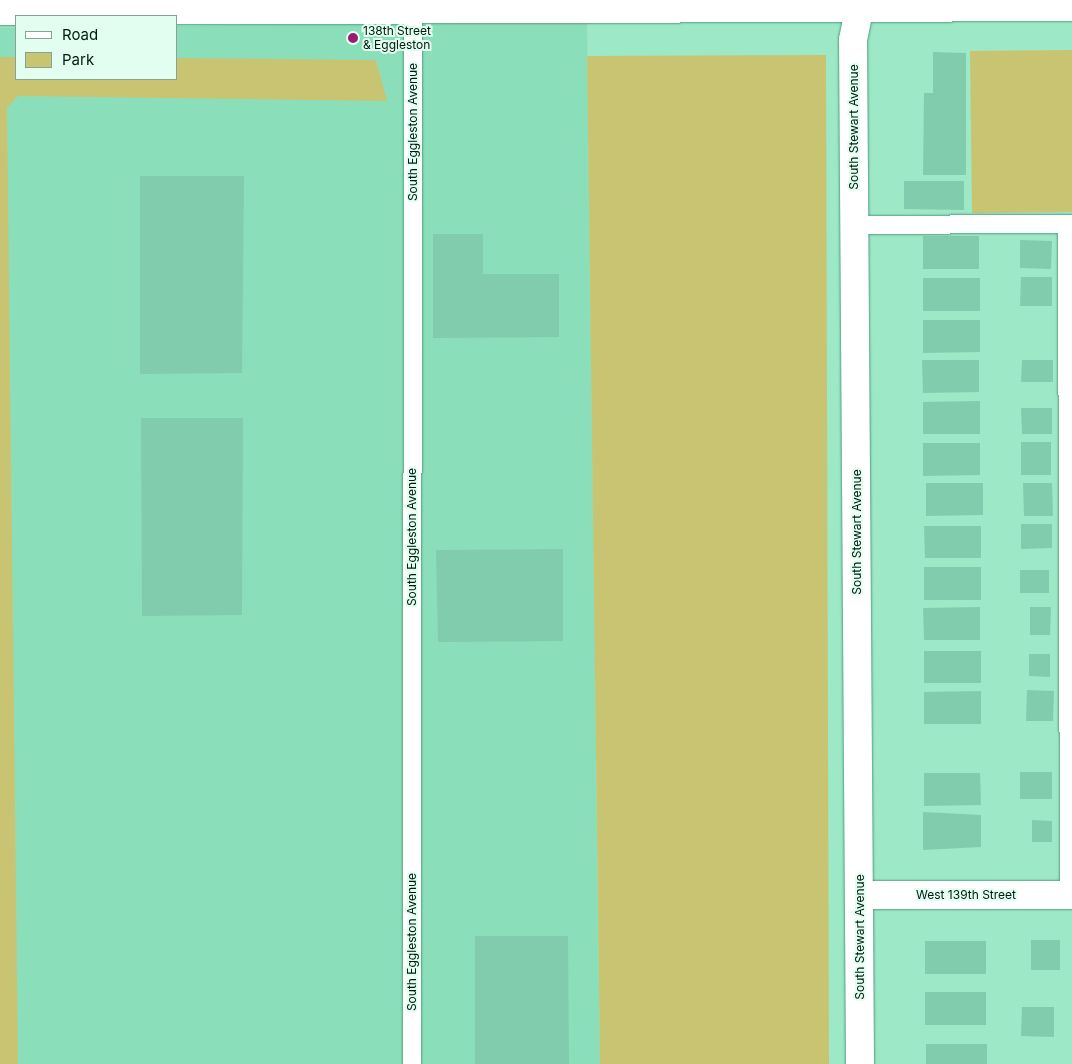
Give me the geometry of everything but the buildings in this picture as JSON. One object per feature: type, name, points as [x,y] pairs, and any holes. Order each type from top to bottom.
[{"type":"street","points":[[0,11],[384,5],[413,9],[860,4],[1072,7]]},
{"type":"street","name":"South Stewart Avenue","points":[[860,4],[853,40],[860,1064]]},
{"type":"street","name":"West 139th Street","points":[[860,895],[1070,895]]},
{"type":"lane","name":"South Eggleston Avenue","points":[[412,1064],[413,9]]},
{"type":"lane","points":[[855,225],[1069,224],[1070,895]]},
{"type":"shaded area","points":[[587,22],[600,1064],[0,1064],[0,28],[15,28],[15,80],[178,80],[178,26]]},
{"type":"green space","points":[[1072,50],[1072,212],[972,213],[970,51]]},
{"type":"green space","points":[[826,55],[829,1064],[600,1064],[587,56]]},
{"type":"green space","points":[[0,57],[15,57],[15,80],[178,80],[178,58],[376,60],[387,101],[18,96],[7,108],[18,1064],[0,1064]]},
{"type":"place","name":"138th Street & Eggleston","points":[[353,38]]}]
